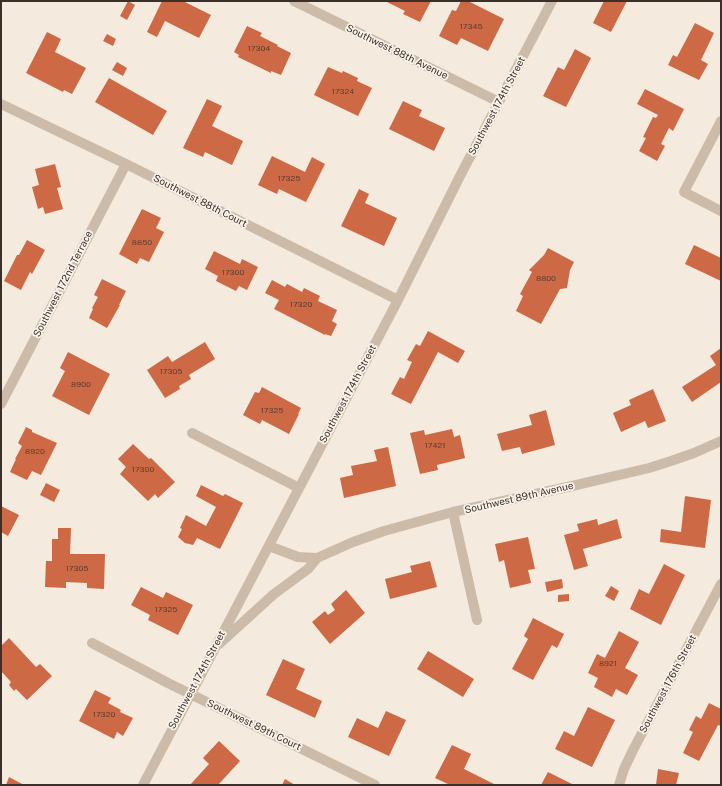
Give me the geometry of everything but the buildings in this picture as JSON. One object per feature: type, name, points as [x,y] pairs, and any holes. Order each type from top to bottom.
[{"type":"street","name":"Southwest 88th Avenue","points":[[294,1],[499,102]]},
{"type":"street","name":"Southwest 174th Street","points":[[143,785],[190,693],[398,300],[552,1]]},
{"type":"street","name":"Southwest 88th Court","points":[[1,104],[126,164],[398,300]]},
{"type":"street","points":[[721,121],[684,192],[721,211]]},
{"type":"street","name":"Southwest 172nd Terrace","points":[[1,404],[126,164]]},
{"type":"street","points":[[192,433],[299,488]]},
{"type":"street","name":"Southwest 89th Avenue","points":[[213,650],[274,594],[308,569],[317,558],[353,542],[384,531],[453,512],[649,468],[694,453],[721,441]]},
{"type":"street","points":[[453,512],[477,620]]},
{"type":"street","name":"Southwest 89th Avenue","points":[[269,546],[298,557],[317,558]]},
{"type":"street","name":"Southwest 176th Street","points":[[619,785],[624,769],[633,750],[721,584]]},
{"type":"street","name":"Southwest 89th Court","points":[[92,643],[375,785]]}]
